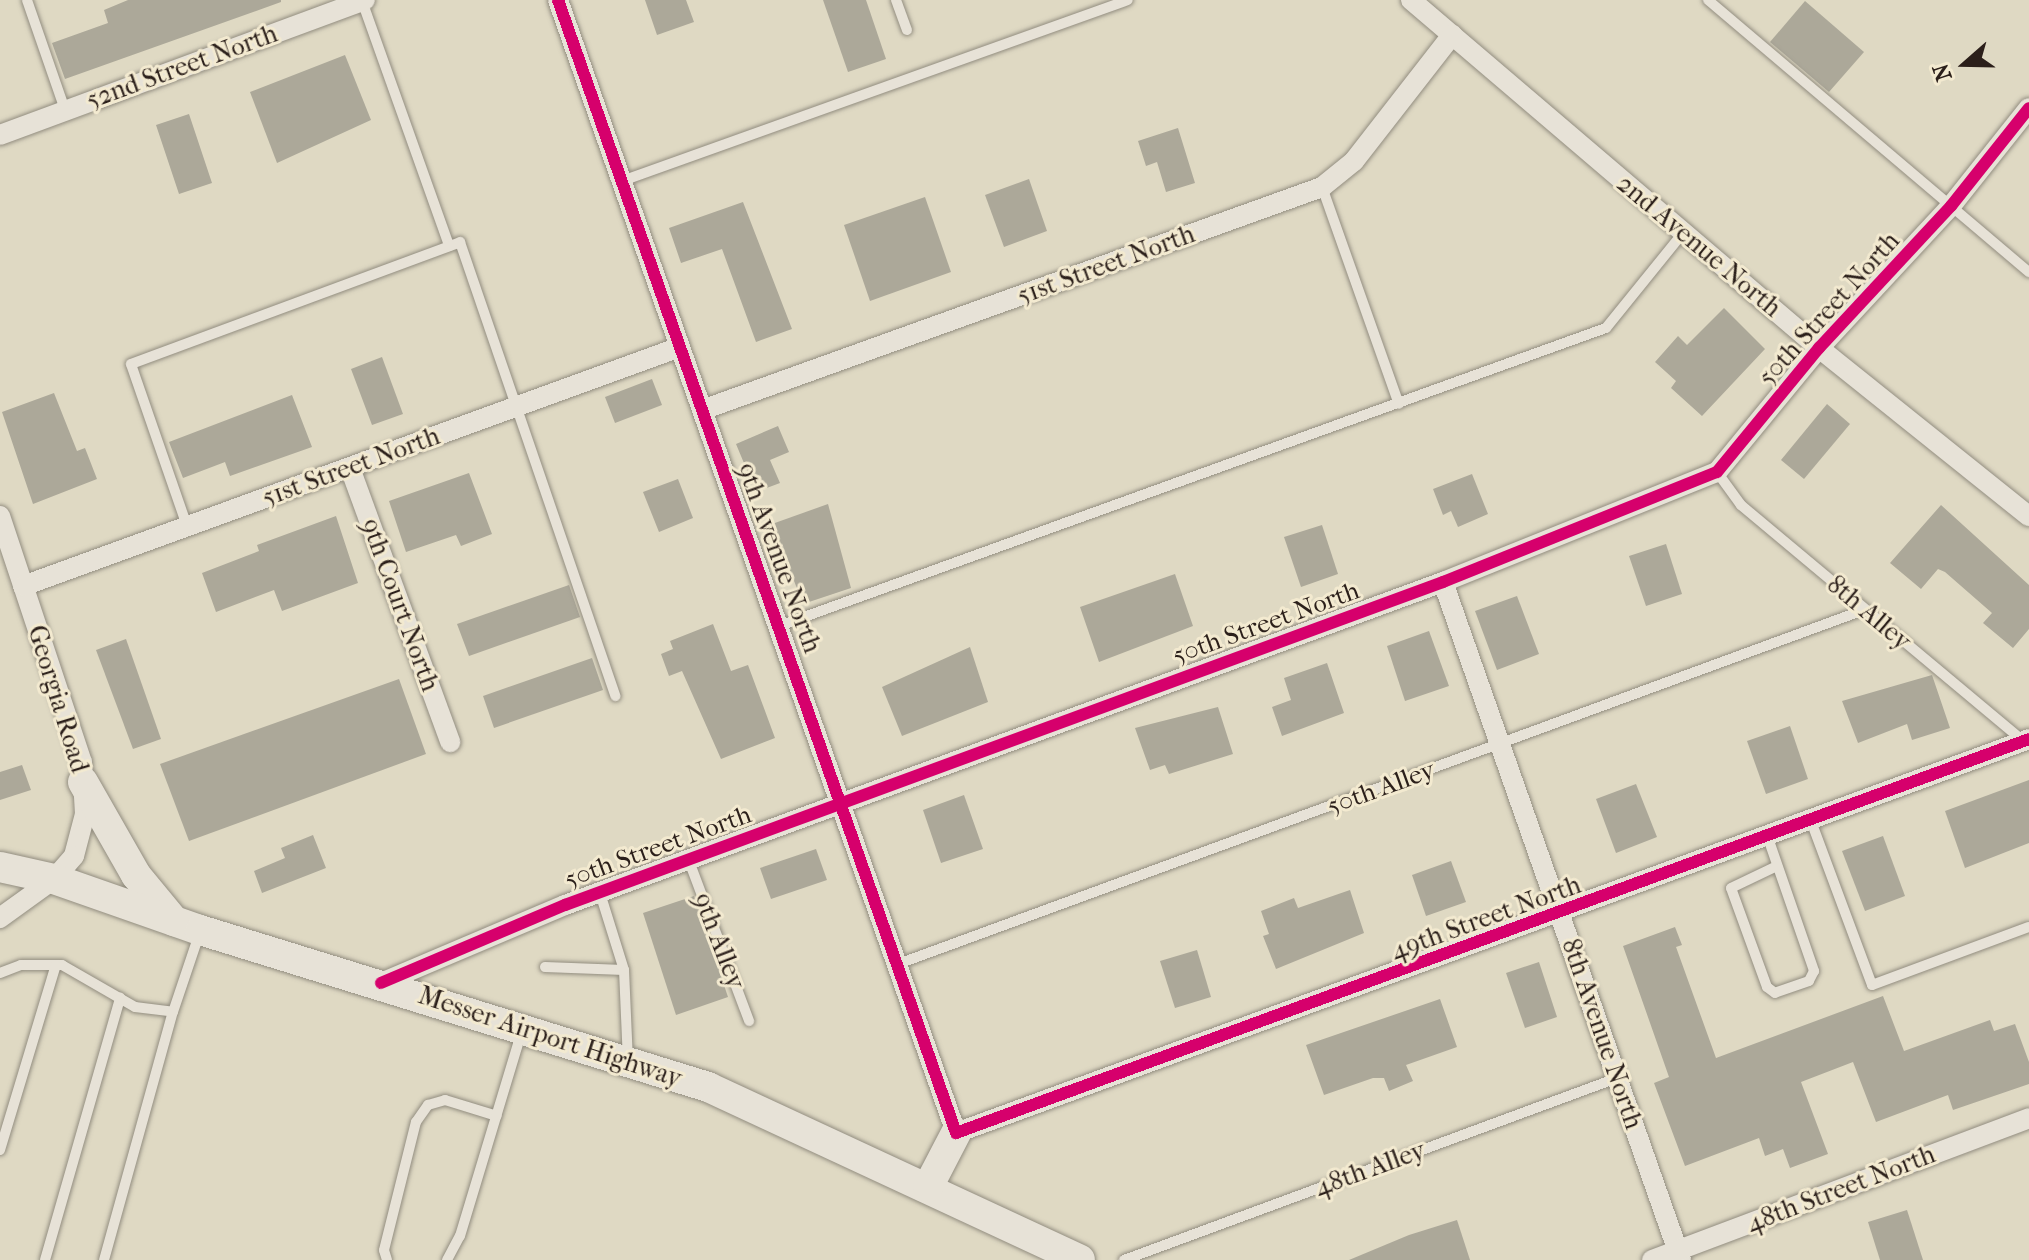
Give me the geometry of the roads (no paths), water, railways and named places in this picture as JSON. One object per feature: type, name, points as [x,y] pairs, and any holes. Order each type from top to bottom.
[{"type":"main road","points":[[83,782],[130,866],[188,926]]},
{"type":"main road","name":"Messer Airport Highway","points":[[0,867],[54,879],[188,926],[381,983],[708,1087],[1080,1260]]},
{"type":"main road","points":[[928,1187],[956,1133]]},
{"type":"street","name":"9th Avenue North","points":[[558,0],[843,801],[956,1133]]},
{"type":"street","name":"2nd Avenue North","points":[[1411,0],[1819,348],[2029,516]]},
{"type":"street","name":"52nd Street North","points":[[0,135],[363,1]]},
{"type":"street","name":"51st Street North","points":[[702,410],[1322,187],[1354,161],[1452,35]]},
{"type":"street","name":"50th Street North","points":[[381,983],[600,893],[1443,582],[1717,472],[1819,348],[1951,206],[2029,108]]},
{"type":"street","name":"51st Street North","points":[[23,586],[680,347]]},
{"type":"street","name":"9th Court North","points":[[350,468],[450,742]]},
{"type":"street","name":"Georgia Road","points":[[0,516],[6,554],[23,586],[82,762],[85,814],[74,856],[54,879]]},
{"type":"street","name":"8th Avenue North","points":[[1443,582],[1680,1256]]},
{"type":"street","name":"49th Street North","points":[[956,1133],[2028,742]]},
{"type":"street","points":[[0,918],[54,879]]},
{"type":"street","name":"48th Street North","points":[[1652,1260],[1680,1256],[2029,1118]]},
{"type":"lane","points":[[27,0],[65,110]]},
{"type":"lane","points":[[896,0],[907,30]]},
{"type":"lane","points":[[622,181],[1128,0]]},
{"type":"lane","points":[[1708,0],[2029,272]]},
{"type":"lane","points":[[363,1],[449,246]]},
{"type":"lane","points":[[1322,187],[1399,404]]},
{"type":"lane","points":[[779,626],[1606,328],[1683,233]]},
{"type":"lane","points":[[187,526],[131,364],[460,242],[615,696]]},
{"type":"lane","name":"8th Alley","points":[[1717,472],[1741,505],[1864,610],[2028,742]]},
{"type":"lane","name":"50th Alley","points":[[898,964],[1864,610]]},
{"type":"lane","points":[[1811,821],[1872,985],[2029,927]]},
{"type":"lane","points":[[1768,838],[1814,971],[1809,981],[1775,993],[1767,987],[1731,888],[1777,866]]},
{"type":"lane","name":"9th Alley","points":[[689,861],[749,1021]]},
{"type":"lane","points":[[600,893],[624,970],[628,1062]]},
{"type":"lane","points":[[104,1260],[173,1012],[188,926]]},
{"type":"lane","points":[[0,973],[21,965],[56,965],[135,1007],[173,1012]]},
{"type":"lane","points":[[1,1144],[56,965]]},
{"type":"lane","points":[[545,967],[624,970]]},
{"type":"lane","points":[[45,1260],[120,998]]},
{"type":"lane","points":[[447,1260],[460,1236],[523,1028]]},
{"type":"lane","name":"48th Alley","points":[[1124,1260],[1617,1078]]},
{"type":"lane","points":[[387,1260],[384,1250],[416,1122],[428,1105],[445,1100],[497,1116]]}]
